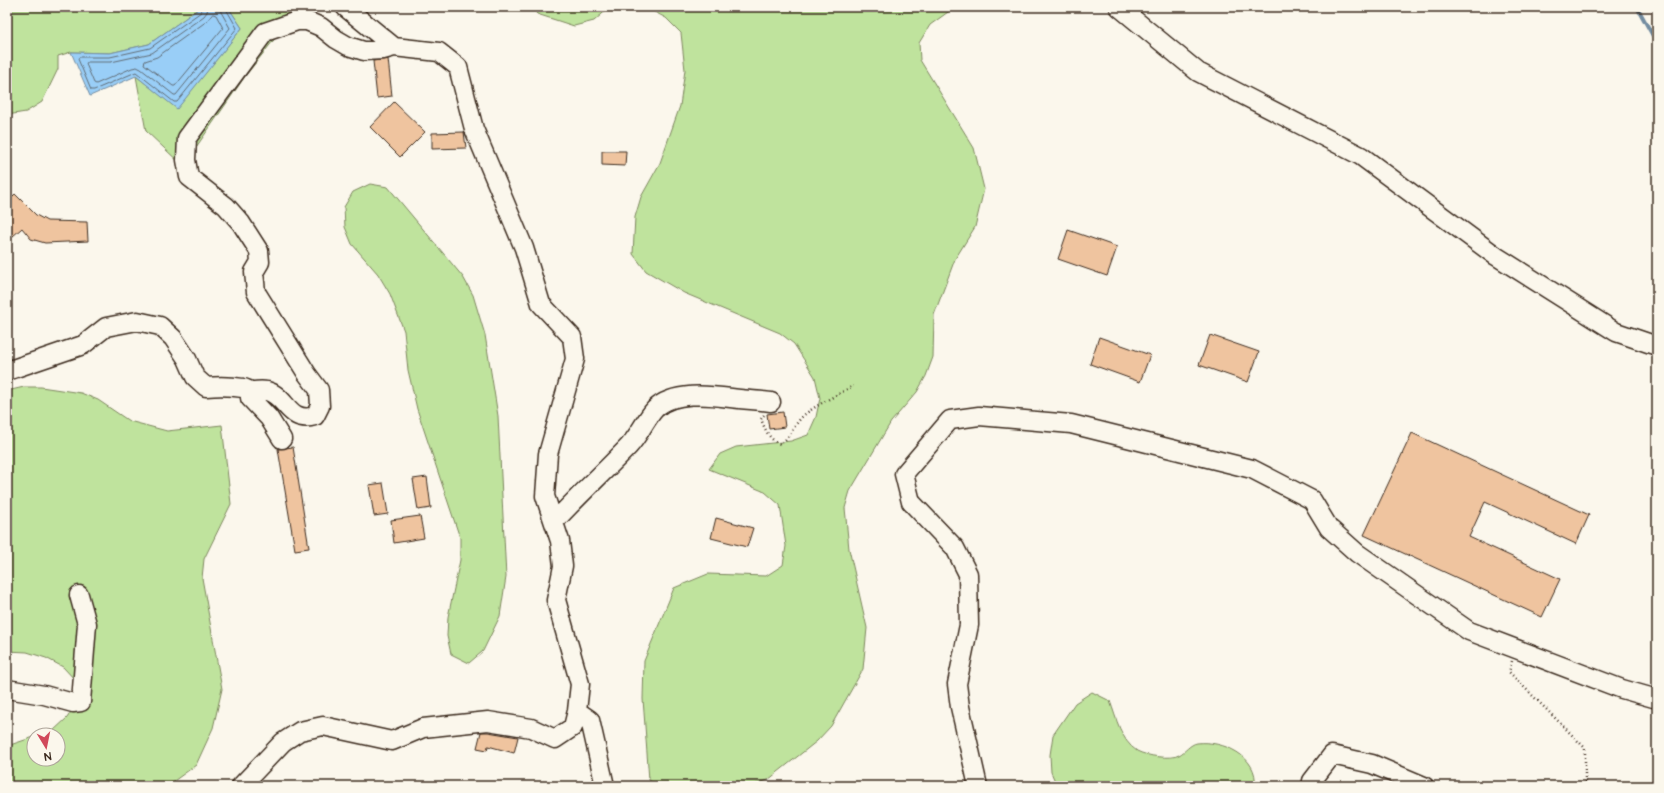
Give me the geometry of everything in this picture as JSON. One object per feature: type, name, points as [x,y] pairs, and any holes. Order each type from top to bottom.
[{"type":"street","points":[[345,7],[394,47]]},
{"type":"street","points":[[1119,7],[1198,72],[1361,156],[1496,256],[1616,332],[1657,346]]},
{"type":"street","points":[[7,371],[82,345],[106,327],[141,321],[160,326],[173,338],[187,359],[195,377],[206,387],[245,388],[251,391],[258,390],[274,394],[291,412],[306,419],[316,416],[320,406],[319,390],[307,374],[256,292],[254,272],[260,262],[259,251],[241,223],[226,206],[189,176],[186,160],[187,138],[265,32],[297,22],[307,21],[321,27],[348,46],[364,51],[383,50],[394,47],[439,52],[458,67],[464,96],[474,129],[524,248],[541,304],[572,337],[575,359],[548,454],[545,496],[560,541],[563,566],[556,600],[580,684],[577,711],[573,727],[555,739],[531,728],[488,721],[423,728],[392,740],[323,726],[300,731],[283,742],[241,786]]},
{"type":"street","points":[[251,391],[250,398],[268,418],[282,439]]},
{"type":"street","points":[[554,522],[630,445],[656,408],[669,400],[689,396],[712,395],[756,399],[771,402]]},
{"type":"street","points":[[978,786],[960,707],[957,684],[969,625],[968,574],[955,548],[911,502],[904,474],[950,420],[979,416],[1071,424],[1252,469],[1312,500],[1329,528],[1357,553],[1469,631],[1516,647],[1622,689],[1657,699]]},
{"type":"street","points":[[7,689],[44,695],[73,703],[81,702],[87,624],[79,595]]},
{"type":"street","points":[[577,711],[590,720],[605,786]]},
{"type":"street","points":[[1311,786],[1312,781],[1332,755],[1372,764],[1424,786]]},
{"type":"path","points":[[771,402],[761,419],[766,431],[774,442],[780,444],[788,439],[794,426],[805,414],[853,386]]},
{"type":"path","points":[[1516,647],[1509,672],[1586,748],[1585,786]]},
{"type":"green space","points":[[7,7],[201,7],[149,44],[110,53],[71,52],[58,56],[58,69],[42,102],[26,112],[7,115]]},
{"type":"green space","points":[[228,7],[300,7],[246,75],[183,166],[146,131],[136,76],[177,108],[242,28]]},
{"type":"green space","points":[[532,7],[610,7],[594,21],[574,26],[537,14]]},
{"type":"green space","points":[[645,7],[955,7],[930,25],[919,43],[920,60],[974,148],[984,189],[975,227],[955,259],[934,315],[933,357],[926,376],[917,392],[891,422],[850,491],[845,508],[849,549],[867,628],[863,669],[831,726],[817,741],[768,780],[750,786],[658,786],[649,780],[643,699],[644,661],[674,588],[708,574],[766,576],[783,565],[786,546],[780,505],[765,492],[709,469],[720,454],[736,447],[791,441],[808,435],[816,417],[820,398],[815,377],[794,344],[780,333],[684,293],[646,271],[633,254],[635,217],[641,197],[660,163],[680,106],[685,70],[681,33],[666,18]]},
{"type":"green space","points":[[370,184],[388,187],[463,277],[473,295],[485,335],[498,416],[506,577],[500,616],[483,651],[469,663],[451,654],[447,636],[448,617],[460,560],[460,538],[417,409],[408,370],[404,331],[390,294],[378,274],[352,244],[345,227],[344,207],[353,192]]},
{"type":"green space","points":[[24,387],[41,387],[81,393],[98,400],[129,421],[167,431],[222,425],[231,504],[204,559],[202,578],[222,689],[213,728],[196,765],[167,786],[7,786],[7,746],[26,740],[26,767],[66,767],[66,727],[57,727],[67,718],[78,701],[76,681],[63,667],[46,658],[27,652],[7,651],[7,391]]},
{"type":"green space","points":[[1092,692],[1110,701],[1123,735],[1131,747],[1137,751],[1152,756],[1170,757],[1179,755],[1190,746],[1197,743],[1217,744],[1237,752],[1245,758],[1255,775],[1255,786],[1057,786],[1051,772],[1050,755],[1053,735],[1075,703]]},
{"type":"water","points":[[201,7],[228,7],[242,28],[177,109],[136,76],[90,96],[71,52],[110,53],[149,44]]},
{"type":"building","points":[[388,59],[392,96],[377,98],[373,61]]},
{"type":"building","points":[[394,102],[425,132],[400,157],[370,127]]},
{"type":"building","points":[[464,132],[466,148],[432,149],[432,133]]},
{"type":"building","points":[[602,151],[626,151],[625,166],[602,165]]},
{"type":"building","points":[[15,194],[36,215],[47,221],[87,222],[88,241],[45,243],[31,239],[22,228],[12,237],[7,232],[7,202]]},
{"type":"building","points":[[1068,230],[1117,247],[1107,276],[1058,259]]},
{"type":"building","points":[[1210,335],[1259,352],[1248,382],[1199,365]]},
{"type":"building","points":[[1099,337],[1150,355],[1140,382],[1090,364]]},
{"type":"building","points":[[783,412],[785,427],[769,429],[767,414]]},
{"type":"building","points":[[1412,433],[1589,515],[1576,544],[1485,502],[1469,537],[1560,579],[1542,617],[1364,535]]},
{"type":"building","points":[[293,447],[309,548],[295,550],[278,449]]},
{"type":"building","points":[[427,477],[431,508],[418,510],[413,479]]},
{"type":"building","points":[[383,483],[388,514],[374,516],[369,485]]},
{"type":"building","points":[[420,516],[424,538],[394,543],[391,520]]},
{"type":"building","points":[[716,518],[753,528],[747,547],[711,538]]},
{"type":"building","points":[[481,732],[518,737],[514,753],[488,746],[487,750],[477,748]]},
{"type":"waterway","points":[[1637,7],[1657,43]]}]
